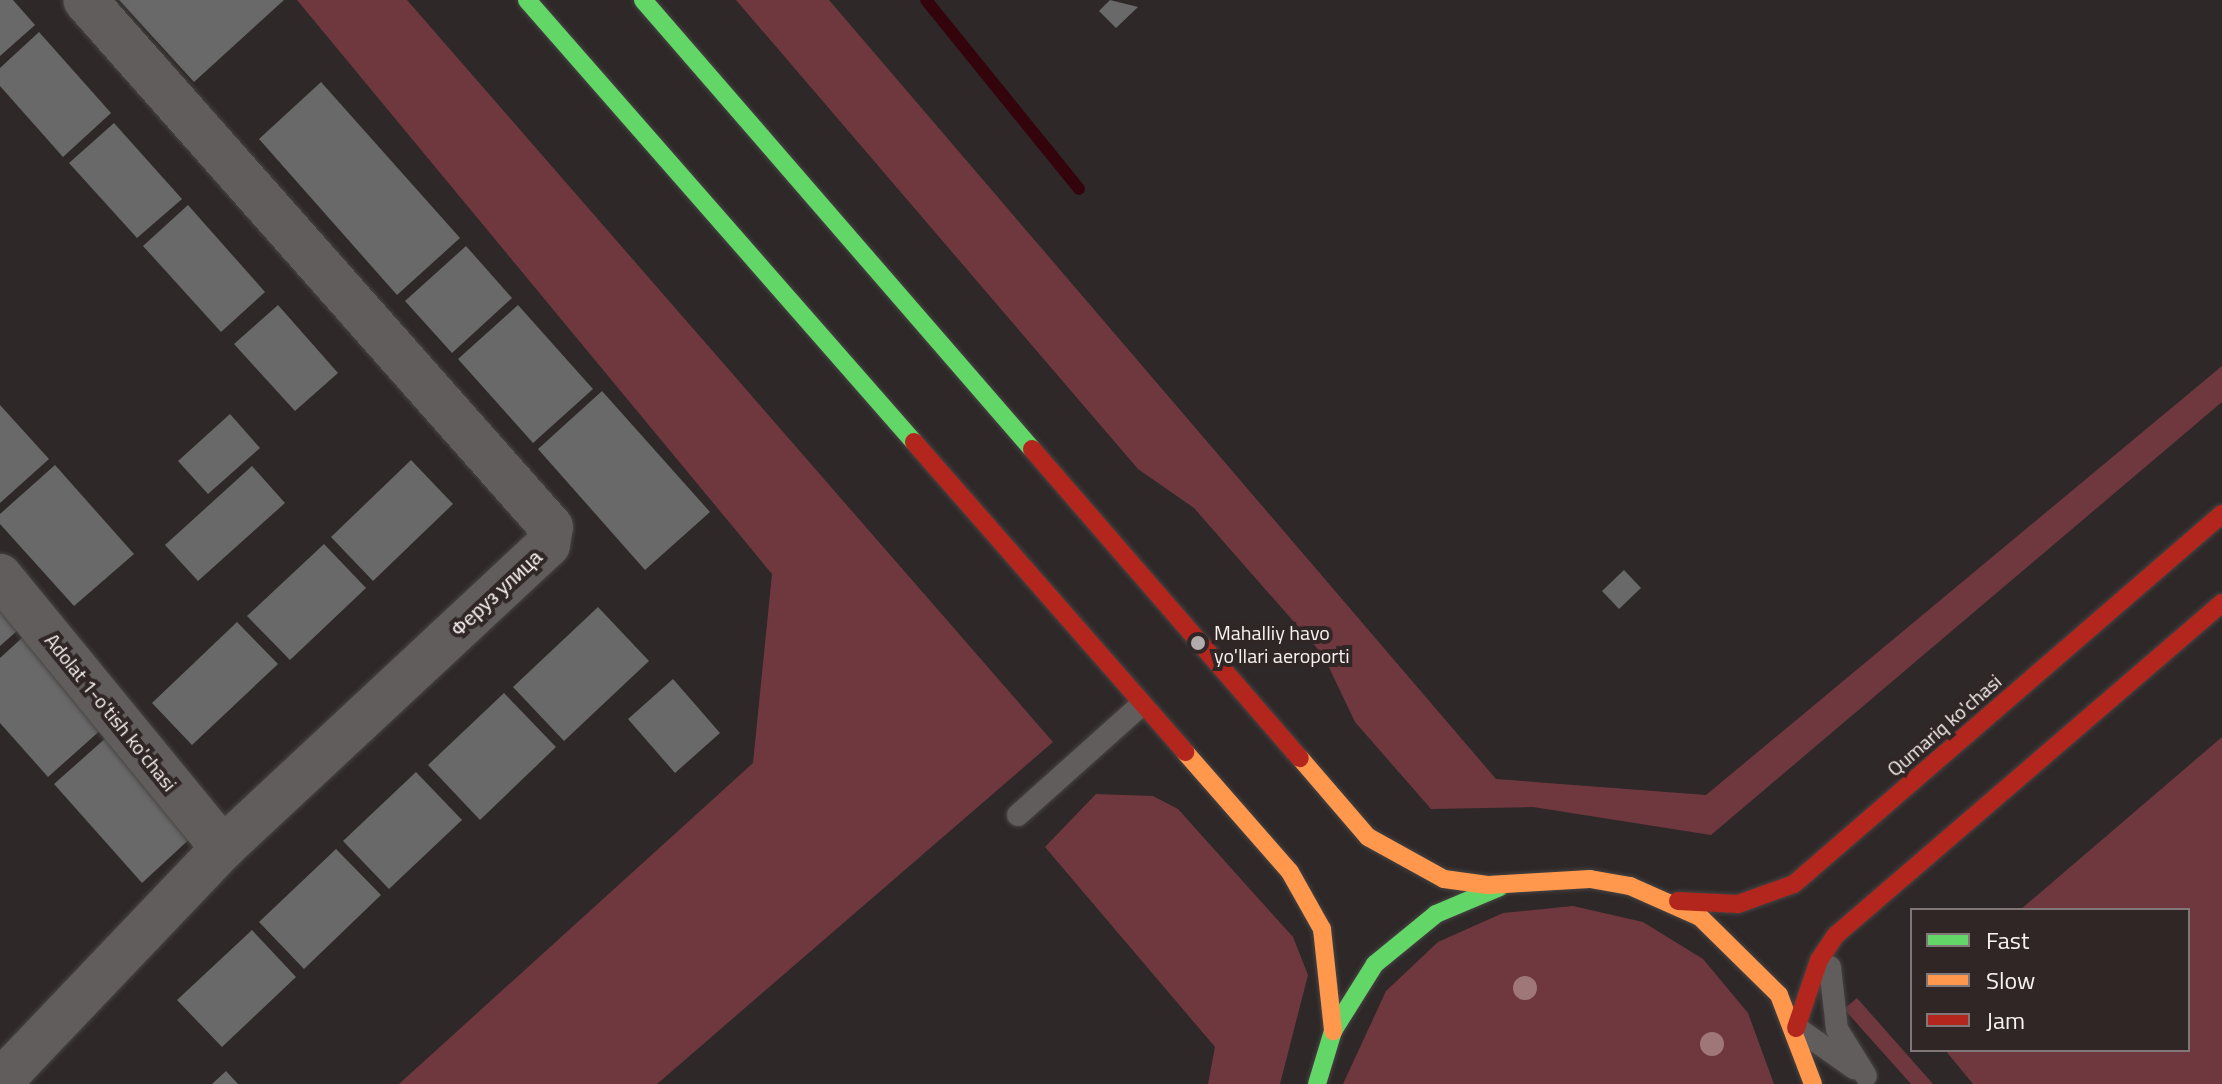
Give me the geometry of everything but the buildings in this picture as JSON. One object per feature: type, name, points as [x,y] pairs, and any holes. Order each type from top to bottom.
[{"type":"main road","points":[[527,0],[1304,891],[1331,967],[1333,1031]]},
{"type":"main road","points":[[643,0],[1352,821],[1433,874],[1510,884],[1590,879],[1668,899],[1739,947],[1796,1028],[1813,1084]]},
{"type":"main road","name":"Qumariq ko'chasi","points":[[1668,899],[1738,904],[1794,884],[2222,514]]},
{"type":"main road","points":[[1796,1028],[1819,960],[1836,935],[2222,603]]},
{"type":"main road","points":[[1317,1084],[1333,1031],[1351,996],[1403,936],[1471,896],[1510,884]]},
{"type":"street","name":"Феруз улица","points":[[0,1082],[223,848],[548,545],[551,527],[85,0]]},
{"type":"street","name":"Adolat 1-o'tish ko'chasi","points":[[0,576],[223,848]]},
{"type":"lane","points":[[1018,815],[1141,705]]},
{"type":"lane","points":[[1836,935],[1832,1012],[1870,1080]]},
{"type":"lane","points":[[1796,1028],[1870,1080]]},
{"type":"shaded area","points":[[297,0],[407,0],[1053,742],[657,1084],[399,1084],[753,763],[772,574]]},
{"type":"shaded area","points":[[736,0],[829,0],[1496,779],[1706,795],[2222,366],[2222,402],[1711,835],[1533,807],[1431,809],[1355,722],[1323,655],[1194,508],[1138,469]]},
{"type":"shaded area","points":[[2222,737],[2222,1084],[1973,1084],[1947,1052],[2190,1052],[2190,908],[2022,908]]},
{"type":"shaded area","points":[[1096,794],[1153,796],[1178,809],[1293,937],[1308,975],[1280,1084],[1208,1084],[1215,1047],[1045,847]]},
{"type":"shaded area","points":[[1573,906],[1643,922],[1703,959],[1748,1013],[1774,1084],[1343,1084],[1386,991],[1438,942],[1503,913]]},
{"type":"shaded area","points":[[1857,998],[1933,1084],[1911,1084],[1844,1009]]},
{"type":"waterway","points":[[926,0],[1079,189]]},
{"type":"traffic: fast","points":[[527,0],[914,442]]},
{"type":"traffic: fast","points":[[643,0],[1032,449]]},
{"type":"traffic: fast","points":[[1317,1084],[1333,1031],[1375,964],[1436,914],[1500,887]]},
{"type":"traffic: slow","points":[[1185,752],[1290,872],[1322,929],[1333,1031]]},
{"type":"traffic: slow","points":[[1300,758],[1368,837],[1444,879],[1488,885],[1590,879],[1630,886],[1700,917],[1779,995],[1813,1084]]},
{"type":"traffic: jam","points":[[914,442],[1185,752]]},
{"type":"traffic: jam","points":[[1032,449],[1300,758]]},
{"type":"traffic: jam","points":[[1678,901],[1738,904],[1794,884],[2222,514]]},
{"type":"traffic: jam","points":[[1796,1028],[1819,960],[1836,935],[2222,603]]},
{"type":"place","name":"Mahalliy havo yo'llari aeroporti","points":[[1198,643]]}]
